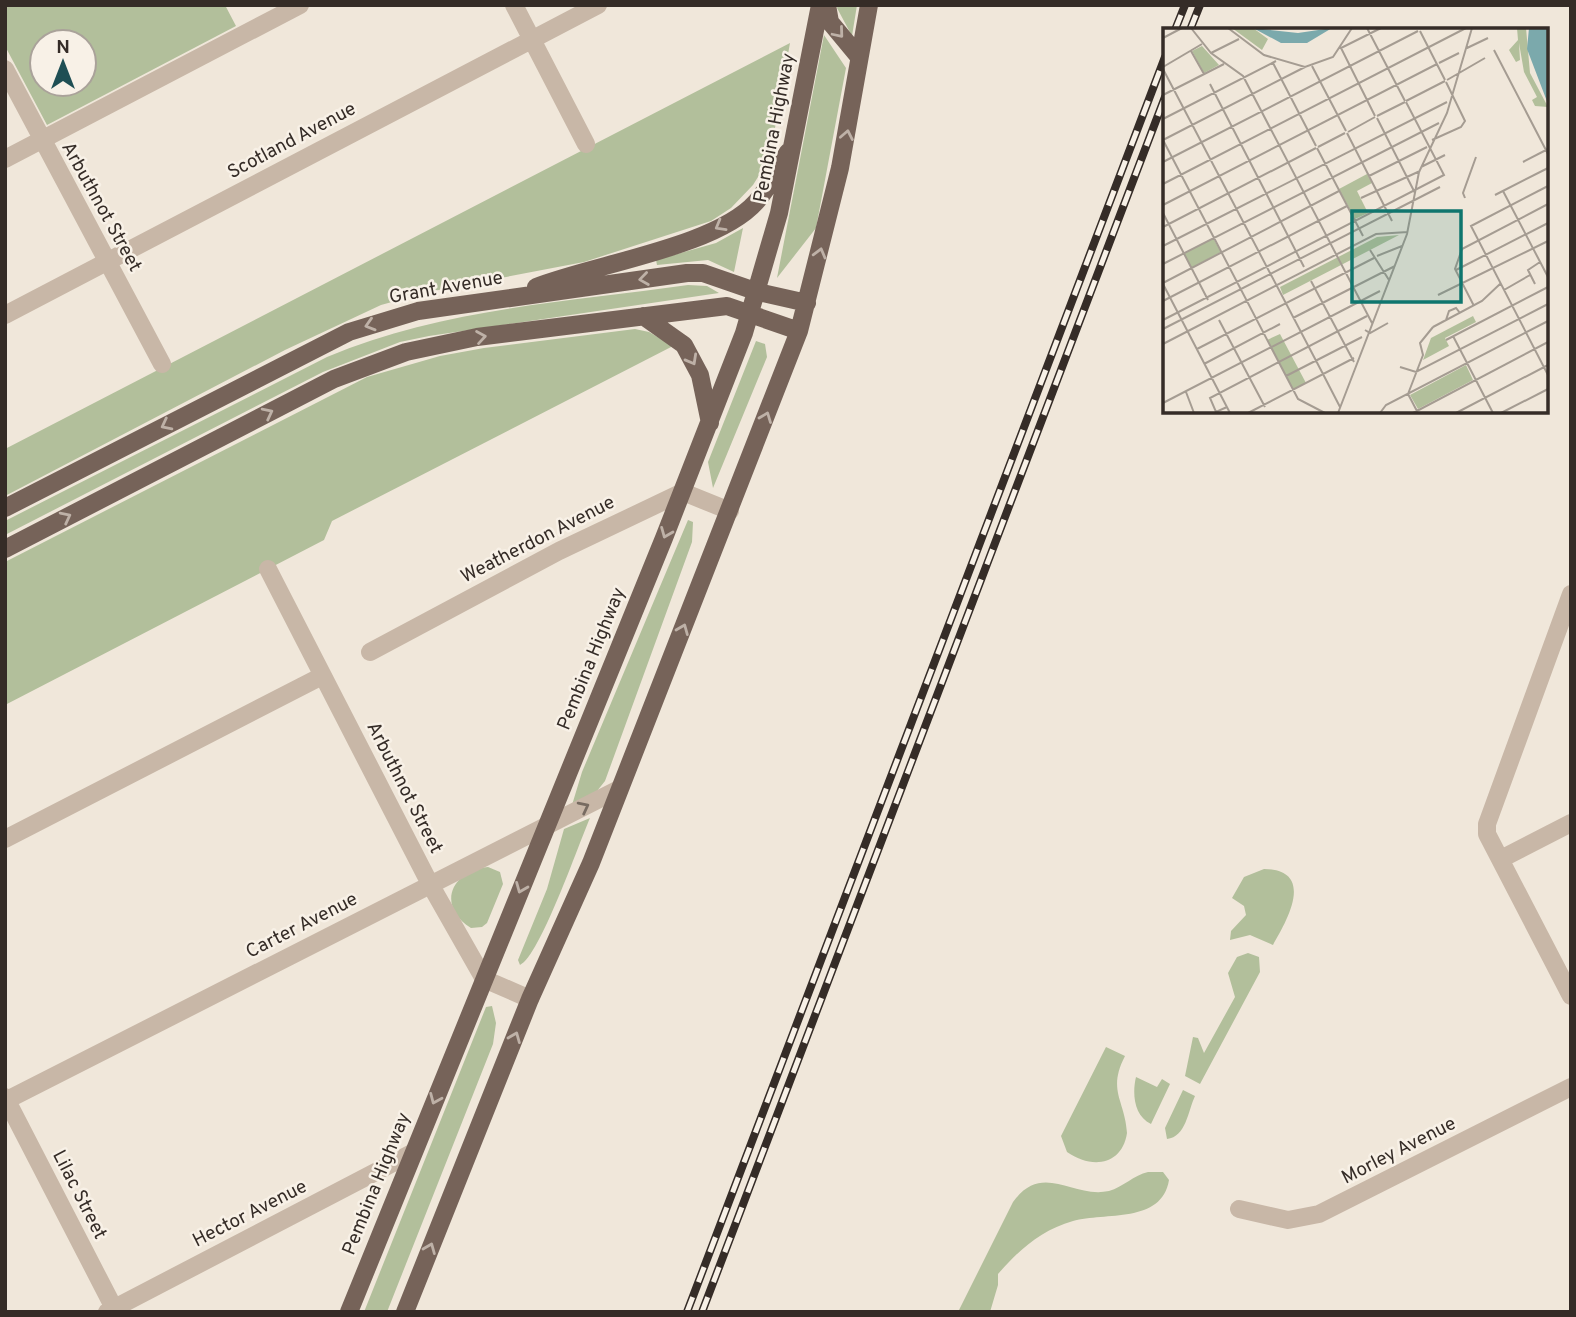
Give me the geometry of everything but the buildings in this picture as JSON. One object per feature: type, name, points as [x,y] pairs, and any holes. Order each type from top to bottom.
[{"type":"main road","name":"Pembina Highway","points":[[349,1312],[683,492],[758,292],[795,140],[820,5]]},
{"type":"main road","points":[[827,5],[830,22],[859,57]]},
{"type":"main road","points":[[405,1312],[530,999],[591,863],[799,331],[840,168],[869,5]]},
{"type":"main road","points":[[509,298],[571,273],[701,237],[755,203],[795,140]]},
{"type":"main road","name":"Grant Avenue","points":[[5,508],[349,331],[418,311],[687,273],[714,276],[758,292],[807,303]]},
{"type":"main road","points":[[5,549],[334,379],[406,352],[477,337],[727,306],[799,331]]},
{"type":"main road","points":[[643,316],[684,345],[700,375],[710,424]]},
{"type":"street","points":[[5,159],[300,5]]},
{"type":"street","points":[[514,5],[586,144]]},
{"type":"street","name":"Scotland Avenue","points":[[5,315],[598,5]]},
{"type":"street","name":"Arbuthnot Street","points":[[5,69],[162,364]]},
{"type":"street","points":[[683,492],[730,511]]},
{"type":"street","name":"Weatherdon Avenue","points":[[370,652],[559,551],[683,492]]},
{"type":"street","name":"Arbuthnot Street","points":[[268,569],[430,884],[484,979]]},
{"type":"street","points":[[1571,594],[1486,824],[1487,834],[1571,996]]},
{"type":"street","points":[[5,839],[322,676]]},
{"type":"street","name":"Carter Avenue","points":[[6,1099],[619,789]]},
{"type":"street","points":[[1501,859],[1571,823]]},
{"type":"street","points":[[484,979],[530,999]]},
{"type":"street","name":"Morley Avenue","points":[[1239,1209],[1288,1220],[1320,1214],[1571,1087]]},
{"type":"street","name":"Lilac Street","points":[[6,1099],[112,1310]]},
{"type":"street","name":"Hector Avenue","points":[[112,1310],[412,1153]]},
{"type":"green space","points":[[5,5],[225,5],[236,26],[47,125],[33,98],[98,98],[98,28],[28,28],[28,89],[5,46]]},
{"type":"green space","points":[[838,5],[857,5],[852,36],[837,8]]},
{"type":"green space","points":[[824,35],[846,68],[816,228],[777,278]]},
{"type":"green space","points":[[790,43],[766,164],[753,185],[731,208],[711,221],[584,262],[428,292],[381,305],[285,350],[5,496],[5,449]]},
{"type":"green space","points":[[743,228],[734,272],[708,260],[657,265],[656,260],[716,243]]},
{"type":"green space","points":[[688,285],[707,286],[719,293],[400,342],[323,372],[5,535],[5,521],[327,357],[370,341],[414,328],[504,309]]},
{"type":"green space","points":[[635,329],[649,332],[673,346],[332,521],[324,540],[5,705],[5,562],[367,377],[440,356],[484,348]]},
{"type":"green space","points":[[756,341],[765,344],[767,357],[713,488],[708,462]]},
{"type":"green space","points":[[688,520],[693,522],[692,542],[605,781],[597,791],[572,805],[582,772]]},
{"type":"green space","points":[[590,818],[538,942],[520,965],[518,960],[547,889],[564,829]]},
{"type":"green space","points":[[488,867],[500,872],[503,884],[487,923],[482,927],[471,928],[454,910],[452,891],[465,875]]},
{"type":"green space","points":[[1264,869],[1280,872],[1290,878],[1294,887],[1285,924],[1273,945],[1250,935],[1230,940],[1231,931],[1246,915],[1244,906],[1232,898],[1244,877]]},
{"type":"green space","points":[[1248,953],[1259,957],[1260,972],[1200,1084],[1185,1076],[1193,1037],[1198,1038],[1204,1053],[1235,997],[1228,973],[1237,957]]},
{"type":"green space","points":[[492,1006],[496,1023],[493,1044],[387,1312],[364,1312],[486,1007]]},
{"type":"green space","points":[[1106,1047],[1125,1056],[1117,1078],[1117,1087],[1127,1133],[1124,1144],[1112,1158],[1086,1161],[1067,1152],[1061,1136]]},
{"type":"green space","points":[[1136,1077],[1157,1087],[1162,1079],[1170,1084],[1151,1124],[1141,1116],[1136,1104]]},
{"type":"green space","points":[[1183,1090],[1195,1096],[1186,1122],[1178,1134],[1167,1139],[1165,1128]]},
{"type":"green space","points":[[1148,1172],[1163,1172],[1169,1180],[1164,1194],[1156,1204],[1130,1214],[1073,1221],[1041,1235],[998,1274],[998,1285],[990,1312],[958,1312],[1013,1202],[1024,1190],[1035,1184],[1047,1183],[1095,1192],[1109,1191]]},
{"type":"railway","points":[[1176,28],[1185,5]]},
{"type":"railway","points":[[1191,28],[1200,5]]},
{"type":"railway","points":[[687,1312],[1163,62]]},
{"type":"railway","points":[[702,1312],[1163,102]]}]
